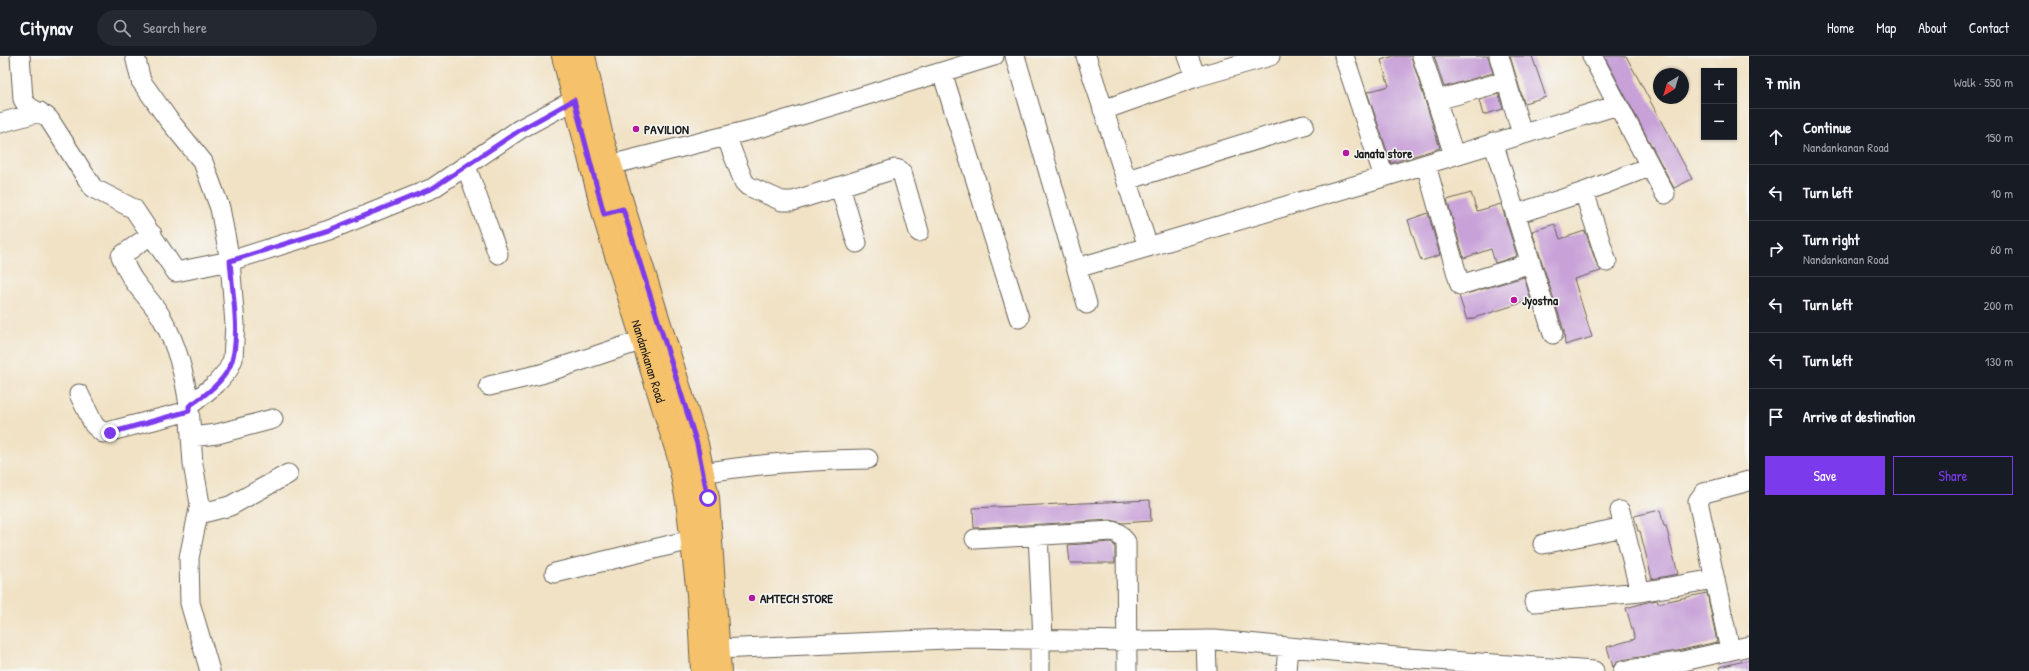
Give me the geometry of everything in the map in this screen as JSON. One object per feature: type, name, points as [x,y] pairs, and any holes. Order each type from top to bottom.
[{"type":"main road","name":"Nandankanan Road","points":[[564,56],[574,100],[697,444],[708,498],[720,671]]},
{"type":"main road","name":"Nandankanan Road","points":[[584,56],[602,138],[610,165],[614,212],[643,340],[678,454],[687,501],[698,594],[702,671]]},
{"type":"street","points":[[20,56],[23,99],[26,105],[32,110],[40,112],[49,119],[93,188],[134,209],[176,272],[230,261],[329,230],[362,218],[433,188],[520,130],[574,100]]},
{"type":"street","points":[[80,394],[94,425],[103,433],[189,409],[216,384],[228,370],[233,359],[235,324],[230,261],[220,208],[203,162],[168,119],[141,81],[135,56]]},
{"type":"street","points":[[610,165],[726,136],[994,56]]},
{"type":"street","points":[[1015,56],[1087,304]]},
{"type":"street","points":[[1086,56],[1148,247]]},
{"type":"street","points":[[1188,56],[1196,77]]},
{"type":"street","points":[[1103,110],[1196,77],[1270,56]]},
{"type":"street","points":[[1422,56],[1454,155]]},
{"type":"street","points":[[1499,56],[1522,134]]},
{"type":"street","points":[[1592,56],[1649,166],[1666,194]]},
{"type":"street","points":[[1348,57],[1384,177]]},
{"type":"street","points":[[942,72],[1019,318]]},
{"type":"street","points":[[1437,100],[1506,81]]},
{"type":"street","points":[[1077,268],[1426,165],[1493,142],[1618,105]]},
{"type":"street","points":[[0,123],[40,112]]},
{"type":"street","points":[[1127,180],[1304,125]]},
{"type":"street","points":[[726,136],[741,178],[748,186],[786,202],[840,187],[895,169],[899,170],[902,173],[919,232]]},
{"type":"street","points":[[1493,142],[1553,334]]},
{"type":"street","points":[[1426,165],[1460,285],[1531,264]]},
{"type":"street","points":[[466,166],[498,254]]},
{"type":"street","points":[[1516,214],[1584,192],[1649,166]]},
{"type":"street","points":[[840,187],[857,243]]},
{"type":"street","points":[[1584,192],[1607,262]]},
{"type":"street","points":[[152,234],[121,256],[133,280],[150,299],[163,320],[180,358],[186,381],[193,464],[200,496],[199,514],[189,558],[190,603],[210,671]]},
{"type":"street","points":[[489,386],[541,374],[643,340]]},
{"type":"street","points":[[191,437],[217,434],[273,419]]},
{"type":"street","points":[[703,474],[734,468],[805,460],[868,459]]},
{"type":"street","points":[[199,514],[230,506],[288,474]]},
{"type":"street","points":[[1730,650],[1698,501],[1704,493],[1748,484]]},
{"type":"street","points":[[1543,544],[1622,519],[1640,592]]},
{"type":"street","points":[[975,539],[1112,531],[1123,537],[1126,542],[1127,671]]},
{"type":"street","points":[[1038,535],[1041,639],[1040,671]]},
{"type":"street","points":[[554,573],[691,540]]},
{"type":"street","points":[[1534,602],[1640,592],[1715,578]]},
{"type":"street","points":[[719,648],[969,638],[1126,641],[1206,640],[1288,647],[1456,666],[1594,671]]},
{"type":"street","points":[[1206,640],[1207,671]]},
{"type":"street","points":[[1623,671],[1697,665],[1730,650],[1749,646]]},
{"type":"street","points":[[1286,671],[1288,647]]},
{"type":"building","points":[[1394,56],[1411,56],[1440,148],[1391,163],[1367,92],[1389,86],[1381,60]]},
{"type":"building","points":[[1434,56],[1488,56],[1493,73],[1444,87]]},
{"type":"building","points":[[1510,56],[1532,56],[1546,97],[1524,103]]},
{"type":"building","points":[[1604,56],[1626,56],[1692,179],[1674,188]]},
{"type":"building","points":[[1499,94],[1503,109],[1483,115],[1479,100]]},
{"type":"building","points":[[1471,193],[1477,211],[1501,204],[1517,256],[1495,263],[1491,249],[1464,258],[1447,200]]},
{"type":"building","points":[[1428,213],[1440,255],[1421,261],[1408,220]]},
{"type":"building","points":[[1555,224],[1560,239],[1585,231],[1597,265],[1601,271],[1574,279],[1592,337],[1565,345],[1564,331],[1532,231]]},
{"type":"building","points":[[1524,277],[1531,300],[1467,320],[1459,296]]},
{"type":"building","points":[[1150,500],[1151,521],[1122,523],[1111,520],[974,528],[973,508]]},
{"type":"building","points":[[1660,510],[1664,526],[1666,526],[1678,574],[1652,579],[1640,531],[1638,531],[1634,516]]},
{"type":"building","points":[[1111,542],[1115,546],[1115,563],[1070,563],[1068,545]]},
{"type":"building","points":[[1707,593],[1717,642],[1677,651],[1621,660],[1613,667],[1607,647],[1635,639],[1626,608],[1651,601],[1657,600],[1658,603]]},
{"type":"building","points":[[1749,660],[1749,671],[1720,671],[1719,667]]},
{"type":"place","name":"PAVILION","points":[[636,129]]},
{"type":"place","name":"Janata store","points":[[1346,153]]},
{"type":"place","name":"Jyostna","points":[[1514,300]]},
{"type":"place","name":"AMTECH STORE","points":[[752,598]]},
{"type":"route","points":[[110,433],[189,411],[189,406],[203,397],[228,370],[233,359],[235,324],[230,261],[329,230],[362,218],[433,188],[520,130],[574,100],[604,214],[623,209],[660,322],[697,444],[708,498]]}]
